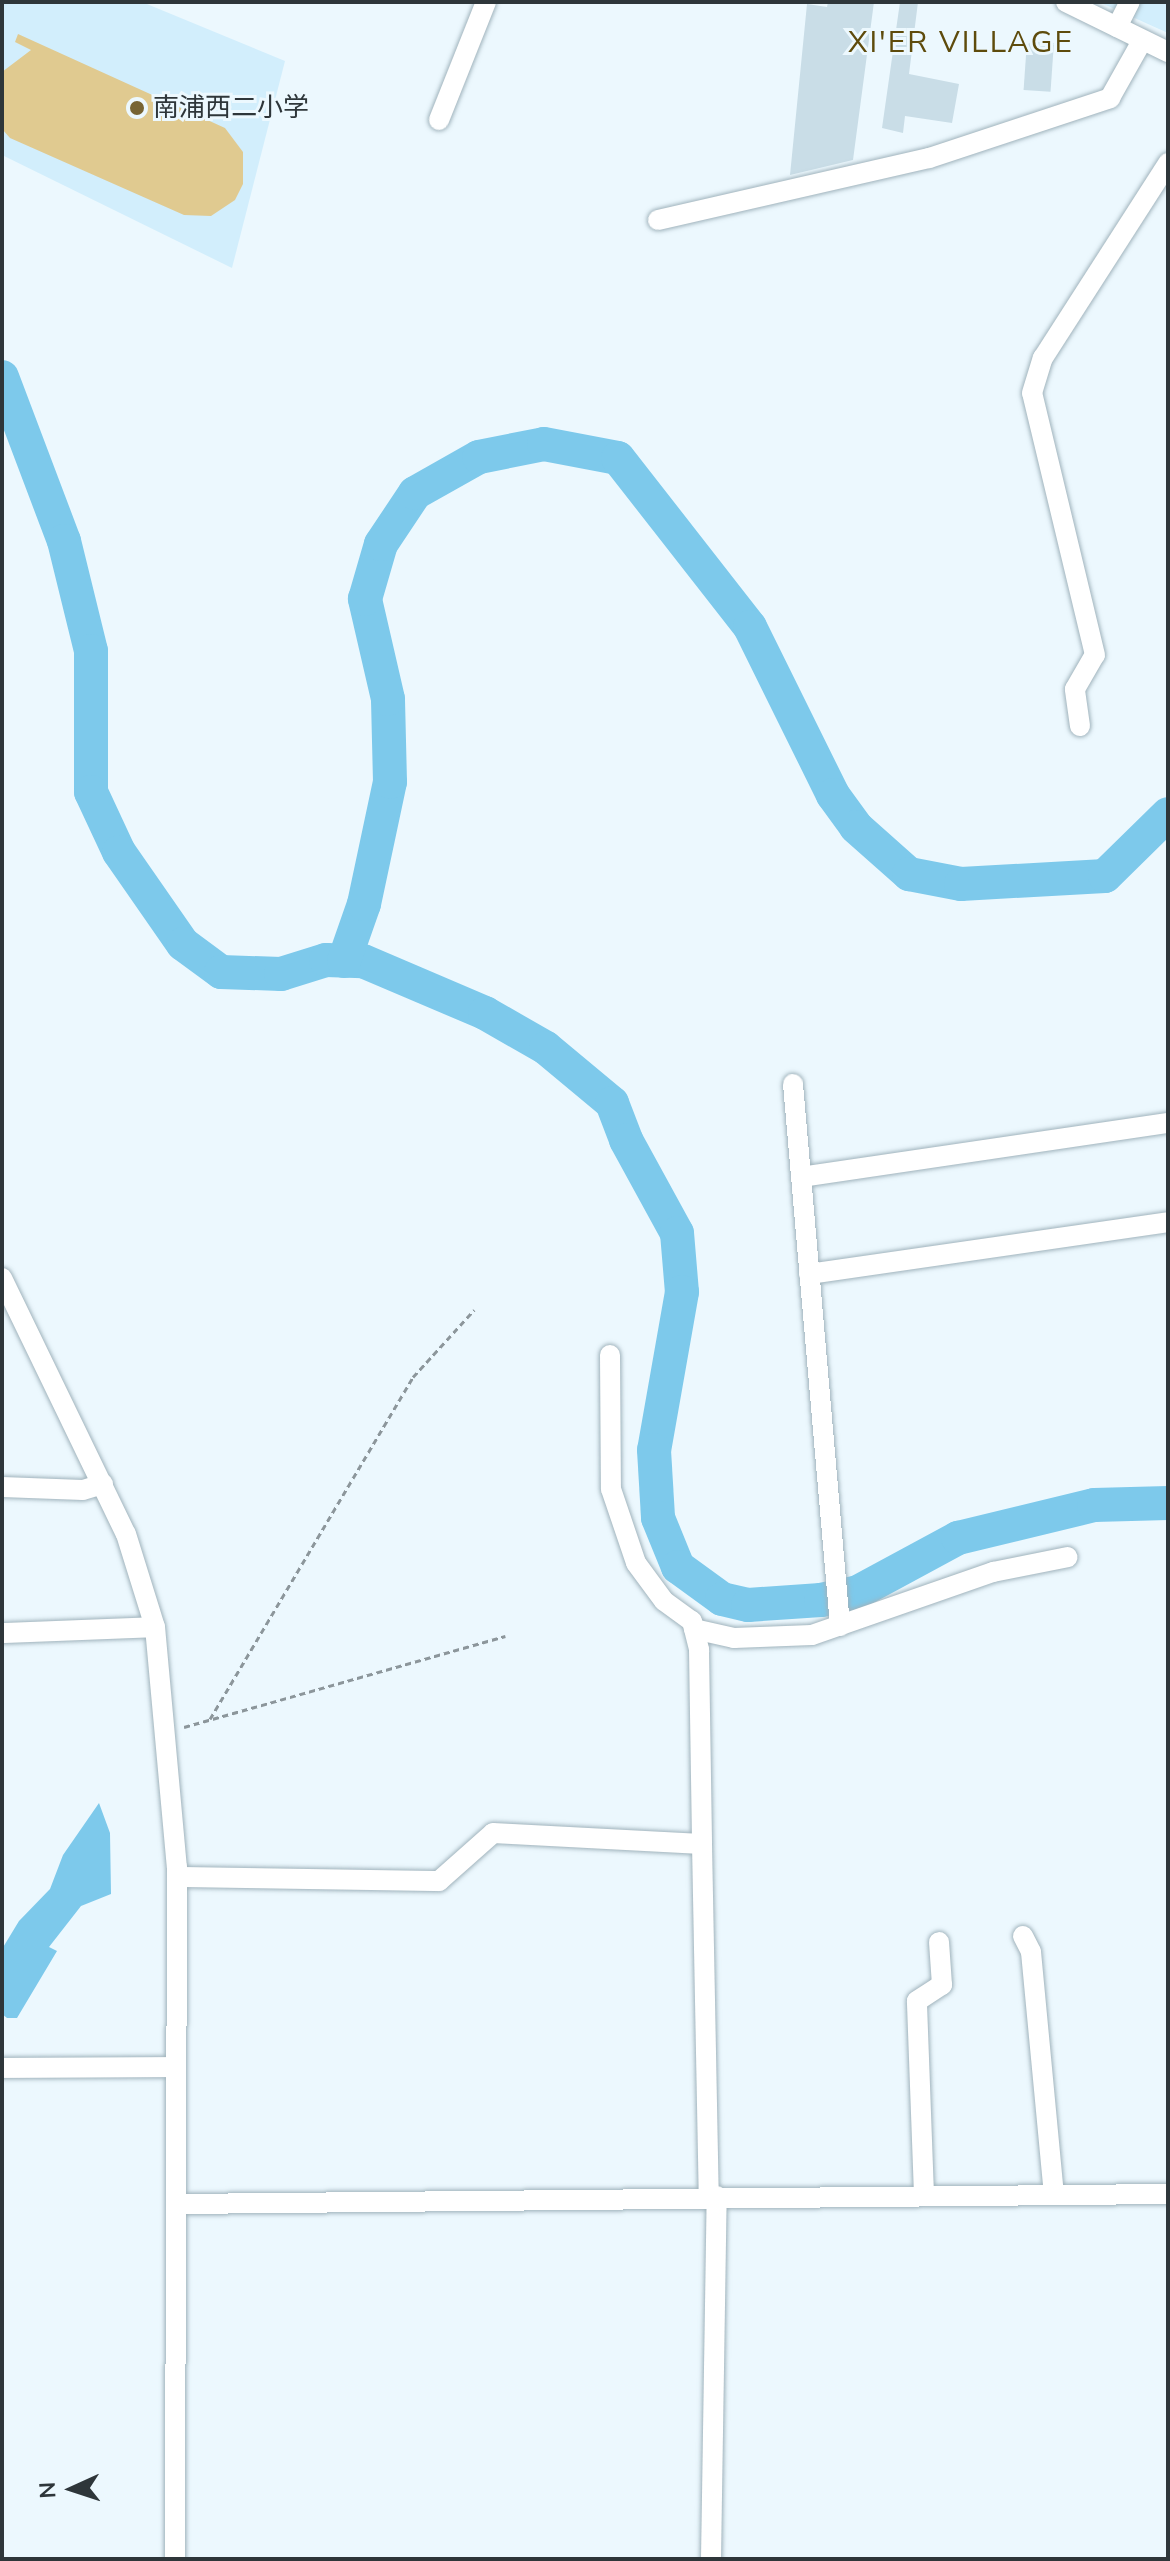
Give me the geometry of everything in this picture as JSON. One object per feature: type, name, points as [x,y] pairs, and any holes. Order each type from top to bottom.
[{"type":"street","points":[[439,120],[486,2]]},
{"type":"street","points":[[1066,2],[1168,52]]},
{"type":"street","points":[[1117,27],[1130,2]]},
{"type":"street","points":[[658,220],[929,158],[1110,98],[1142,41]]},
{"type":"street","points":[[1080,726],[1075,689],[1095,655],[1032,393],[1043,358],[1168,163]]},
{"type":"street","points":[[793,1084],[840,1626]]},
{"type":"street","points":[[801,1177],[1168,1123]]},
{"type":"street","points":[[809,1274],[1168,1222]]},
{"type":"street","points":[[2,1278],[126,1534],[155,1627],[161,1733],[177,1877],[179,2204],[175,2559]]},
{"type":"street","points":[[610,1355],[611,1489],[636,1563],[664,1601],[692,1621],[702,1713],[702,1844],[713,2196],[711,2559]]},
{"type":"street","points":[[2,1487],[83,1490],[103,1484]]},
{"type":"street","points":[[694,1629],[734,1638],[812,1635],[993,1572],[1068,1557]]},
{"type":"street","points":[[2,1633],[155,1627]]},
{"type":"street","points":[[177,1877],[439,1881],[493,1833],[702,1844]]},
{"type":"street","points":[[1023,1936],[1031,1952],[1054,2194]]},
{"type":"street","points":[[924,2195],[917,2001],[942,1985],[939,1942]]},
{"type":"street","points":[[2,2068],[176,2067]]},
{"type":"street","points":[[179,2204],[713,2196],[1168,2194]]},
{"type":"path","points":[[210,1719],[413,1377],[474,1310]]},
{"type":"path","points":[[161,1733],[505,1636]]},
{"type":"shaded area","name":"南浦西二小学","points":[[2,2],[142,2],[285,61],[232,268],[2,155]]},
{"type":"shaded area","points":[[1099,2],[1168,2],[1168,33]]},
{"type":"shaded area","points":[[18,34],[225,128],[243,152],[243,184],[235,200],[211,216],[184,215],[10,138],[2,129],[2,72],[31,50],[15,42]]},
{"type":"water","points":[[99,1803],[110,1833],[111,1894],[81,1906],[49,1947],[57,1951],[17,2018],[7,2018],[2,2014],[2,1949],[19,1921],[50,1889],[63,1855]]},
{"type":"building","points":[[828,2],[874,2],[853,160],[790,175],[807,4],[827,7]]},
{"type":"building","points":[[900,2],[918,2],[909,74],[959,84],[952,123],[905,116],[903,133],[882,128]]},
{"type":"building","points":[[1027,41],[1054,43],[1051,92],[1024,90]]},
{"type":"waterway","points":[[2,377],[64,541],[91,651],[91,792],[119,852],[183,944],[221,972],[281,974],[326,960],[363,961],[485,1013],[546,1048],[612,1103],[626,1140],[677,1233],[682,1292],[654,1450],[658,1518],[678,1567],[722,1599],[748,1605],[821,1600],[858,1592],[958,1538],[1094,1505],[1168,1503]]},
{"type":"waterway","points":[[344,961],[364,904],[390,782],[388,699],[365,599],[381,544],[415,493],[479,457],[544,444],[618,458],[750,627],[833,795],[856,827],[909,874],[961,884],[1105,876],[1168,814]]},
{"type":"place","name":"南浦西二小学","points":[[137,108]]},
{"type":"district","name":"XI'ER VILLAGE","points":[[961,43]]}]
